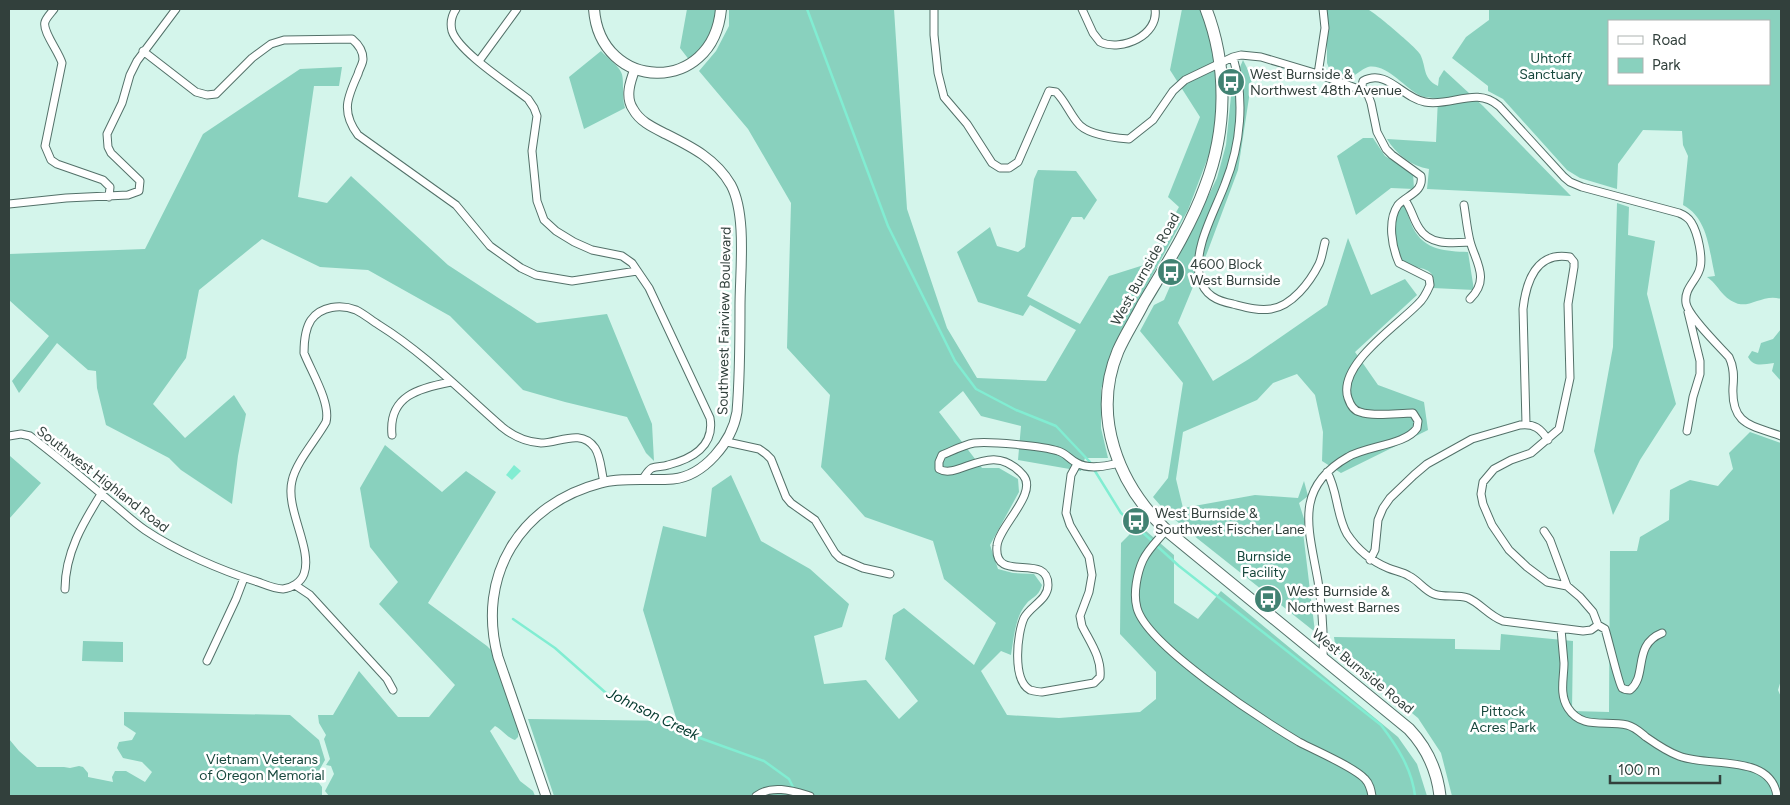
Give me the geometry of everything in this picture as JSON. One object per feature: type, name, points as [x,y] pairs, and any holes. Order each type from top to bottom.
[{"type":"main road","points":[[594,9],[597,28],[604,44],[615,56],[635,69],[649,72],[666,72],[681,69],[693,62],[707,49],[714,36],[721,9]]},
{"type":"main road","name":"West Burnside Road","points":[[1206,9],[1221,63],[1221,117],[1213,162],[1207,182],[1185,228],[1123,342],[1112,371],[1108,392],[1111,438],[1123,475],[1137,498],[1166,530],[1401,721],[1414,734],[1430,758],[1438,782],[1440,796]]},
{"type":"street","points":[[54,9],[45,23],[45,30],[62,63],[46,146],[51,160],[57,164],[103,180],[110,187],[109,196]]},
{"type":"street","points":[[9,204],[132,194],[139,191],[138,178],[111,153],[107,140],[109,128],[122,103],[130,75],[143,51],[176,9]]},
{"type":"street","points":[[456,9],[451,21],[451,29],[459,44],[528,99],[534,108],[537,116],[532,151],[537,201],[544,220],[556,231],[574,242],[592,250],[622,256],[632,263],[649,288],[710,418],[710,437],[699,450],[682,461],[666,466],[654,467],[649,470],[642,480]]},
{"type":"street","points":[[479,61],[517,9]]},
{"type":"street","points":[[934,9],[934,35],[938,73],[944,97],[967,124],[992,163],[1000,168],[1009,168],[1018,162],[1049,92],[1056,92],[1064,99],[1078,124],[1093,132],[1112,138],[1129,139],[1153,120],[1173,91],[1185,80],[1241,55],[1261,56],[1361,90],[1368,95],[1377,132],[1386,149],[1422,176],[1422,185],[1399,204],[1394,213],[1391,229],[1394,253],[1399,263],[1429,278],[1430,285],[1420,303],[1373,344],[1356,365],[1348,379],[1346,393],[1350,404],[1358,412],[1371,414],[1413,413],[1418,420],[1417,428],[1409,437],[1348,456],[1320,478],[1316,485],[1312,495],[1308,531],[1323,612],[1323,657]]},
{"type":"street","points":[[1082,9],[1100,42],[1115,46],[1133,41],[1147,33],[1154,23],[1155,9]]},
{"type":"street","points":[[1318,74],[1325,28],[1323,9]]},
{"type":"street","points":[[143,51],[196,92],[207,95],[216,94],[252,58],[271,44],[284,40],[352,39],[358,45],[363,60],[348,98],[347,111],[352,127],[358,135],[456,204],[490,246],[521,268],[552,278],[572,281],[637,271]]},
{"type":"street","points":[[1233,57],[1239,77],[1240,118],[1238,136],[1225,184],[1200,250],[1198,270],[1202,286],[1206,292],[1225,303],[1261,310],[1282,306],[1308,283],[1320,262],[1325,242]]},
{"type":"street","name":"Southwest Fairview Boulevard","points":[[546,796],[494,643],[492,612],[494,591],[506,556],[512,545],[534,518],[566,495],[604,482],[675,479],[683,476],[698,469],[712,458],[727,442],[736,421],[738,403],[741,232],[738,202],[726,178],[710,159],[696,149],[646,123],[636,113],[631,105],[629,86],[635,69]]},
{"type":"street","points":[[1361,90],[1363,81],[1371,77],[1380,77],[1424,102],[1442,103],[1483,97],[1492,101],[1570,182],[1686,216],[1695,230],[1702,263],[1699,273],[1686,294],[1700,361],[1700,374],[1693,397],[1687,431]]},
{"type":"street","points":[[1405,200],[1412,210],[1420,229],[1432,240],[1444,244],[1470,242]]},
{"type":"street","points":[[1464,205],[1470,242],[1480,266],[1480,279],[1475,295],[1470,299]]},
{"type":"street","points":[[1526,424],[1523,309],[1525,292],[1534,271],[1542,264],[1556,258],[1570,257],[1574,262],[1568,304],[1570,378],[1562,422],[1559,429],[1532,453],[1511,460],[1494,469],[1483,482],[1481,494],[1483,504],[1492,525],[1510,550],[1527,567],[1547,582],[1567,586],[1593,612],[1598,624],[1605,628],[1613,652],[1618,679],[1621,687],[1625,690],[1630,690],[1637,682],[1643,655],[1650,640],[1662,632]]},
{"type":"street","points":[[392,690],[387,679],[310,595],[295,585],[301,580],[305,572],[306,561],[294,508],[291,482],[295,472],[325,424],[327,415],[326,405],[304,353],[307,329],[311,320],[330,307],[341,306],[355,310],[399,337],[502,427],[515,436],[540,443],[573,437],[589,442],[595,448],[598,456],[604,482]]},
{"type":"street","points":[[1688,310],[1733,364],[1734,406],[1737,414],[1747,424],[1781,436]]},
{"type":"street","points":[[392,435],[393,415],[400,401],[429,386],[451,382]]},
{"type":"street","points":[[1370,560],[1376,550],[1378,520],[1383,508],[1400,487],[1426,464],[1472,439],[1526,424],[1541,430],[1548,440]]},
{"type":"street","name":"Southwest Highland Road","points":[[9,436],[21,434],[30,436],[144,529],[171,546],[218,568],[274,588],[284,589],[295,585]]},
{"type":"street","points":[[727,442],[759,450],[771,459],[786,497],[791,503],[815,520],[840,558],[863,568],[890,574]]},
{"type":"street","points":[[1077,464],[1071,475],[1066,514],[1070,525],[1089,558],[1092,574],[1091,583],[1080,620],[1098,657],[1101,669],[1100,677],[1094,683],[1036,692],[1025,685],[1021,678],[1018,642],[1025,617],[1029,610],[1044,597],[1048,585],[1046,578],[1038,569],[1006,566],[1001,562],[996,548],[1001,533],[1008,525],[1028,486],[1026,480],[1016,469],[1001,461],[982,460],[951,472],[939,469],[939,462],[942,456],[966,446],[980,443],[1058,451],[1066,454],[1077,464],[1105,466],[1119,463]]},
{"type":"street","points":[[1327,472],[1332,480],[1346,532],[1370,560],[1410,576],[1427,591],[1436,595],[1470,599],[1494,618],[1503,621],[1583,631],[1591,630],[1598,624]]},
{"type":"street","points":[[65,589],[66,574],[72,548],[101,494]]},
{"type":"street","points":[[1166,530],[1143,559],[1136,585],[1137,608],[1149,630],[1180,658],[1243,706],[1298,741],[1359,774],[1369,785],[1372,796]]},
{"type":"street","points":[[1544,531],[1550,540],[1567,586]]},
{"type":"street","points":[[207,661],[244,578]]},
{"type":"street","points":[[1561,629],[1564,665],[1563,698],[1568,708],[1580,720],[1588,723],[1626,725],[1635,728],[1670,752],[1689,759],[1734,764],[1758,770],[1771,780],[1777,796]]},
{"type":"street","points":[[756,796],[765,791],[779,789],[810,796]]},
{"type":"green space","points":[[1362,8],[1377,16],[1420,54],[1429,80],[1438,86],[1439,78],[1444,70],[1483,106],[1571,196],[1427,189],[1429,169],[1416,165],[1405,158],[1395,150],[1387,139],[1436,142],[1438,98],[1419,95],[1388,72],[1375,67],[1368,67],[1349,79],[1333,73],[1327,63],[1327,9]]},
{"type":"green space","points":[[687,9],[715,9],[712,31],[690,61],[680,48]]},
{"type":"green space","points":[[729,9],[894,9],[907,209],[947,328],[977,378],[1046,381],[1076,330],[1030,305],[1023,316],[978,302],[957,252],[990,227],[997,246],[1018,252],[1025,247],[1034,179],[1038,170],[1076,171],[1097,200],[1084,220],[1082,217],[1072,217],[1027,296],[1080,324],[1109,276],[1147,264],[1179,207],[1168,197],[1200,117],[1170,70],[1182,9],[1201,9],[1216,59],[1218,104],[1213,144],[1188,210],[1118,338],[1101,389],[1101,428],[1108,458],[1085,458],[1081,471],[1018,460],[1021,426],[981,416],[963,391],[939,412],[982,468],[999,468],[1018,479],[1019,492],[990,545],[998,569],[1013,573],[1034,574],[1042,585],[1038,594],[1027,603],[1020,614],[1011,655],[1001,651],[981,671],[1007,715],[1059,718],[1140,712],[1156,699],[1156,672],[1120,634],[1121,543],[1139,525],[1174,555],[1174,603],[1198,619],[1221,591],[1398,737],[1417,764],[1427,796],[554,796],[528,719],[677,721],[643,610],[663,526],[706,537],[712,488],[731,475],[761,541],[810,569],[849,604],[842,627],[814,636],[824,684],[866,680],[899,719],[918,701],[885,659],[893,615],[904,608],[974,665],[996,623],[944,579],[933,541],[865,517],[821,467],[830,395],[787,348],[791,203],[748,129],[699,71],[716,51],[729,26]]},
{"type":"green space","name":"Uhtoff Sanctuary","points":[[1489,9],[1781,9],[1781,299],[1769,298],[1746,304],[1736,303],[1723,294],[1707,277],[1715,276],[1703,226],[1698,218],[1683,205],[1688,156],[1683,145],[1682,131],[1643,130],[1618,164],[1617,189],[1580,178],[1567,170],[1503,99],[1488,91],[1488,86],[1452,58],[1466,37],[1489,20]]},
{"type":"green space","points":[[601,51],[621,72],[625,108],[584,129],[569,77]]},
{"type":"green space","name":"Burnside Facility","points":[[1243,60],[1252,78],[1238,170],[1178,323],[1213,381],[1249,359],[1327,305],[1348,238],[1371,295],[1405,279],[1417,295],[1355,352],[1378,385],[1424,402],[1428,430],[1341,473],[1322,461],[1323,432],[1315,395],[1297,374],[1273,383],[1257,400],[1183,432],[1176,479],[1183,508],[1255,495],[1298,498],[1304,481],[1308,496],[1299,503],[1305,522],[1303,532],[1315,632],[1198,539],[1167,513],[1153,497],[1168,478],[1183,383],[1140,331],[1154,305],[1164,300],[1175,275],[1175,264],[1217,178],[1226,145],[1232,86]]},
{"type":"green space","points":[[342,67],[339,86],[314,86],[298,197],[327,203],[351,176],[448,265],[537,323],[607,314],[652,424],[654,461],[646,453],[627,417],[523,390],[450,316],[368,270],[320,267],[262,239],[199,290],[186,358],[153,404],[185,438],[234,395],[246,414],[232,504],[181,470],[169,458],[106,425],[97,388],[96,371],[88,370],[57,343],[19,393],[12,381],[49,336],[9,300],[9,254],[145,249],[203,134],[300,69]]},
{"type":"green space","points":[[1363,138],[1373,138],[1385,156],[1413,173],[1414,189],[1391,188],[1356,215],[1337,156]]},
{"type":"green space","points":[[1403,202],[1413,228],[1424,241],[1444,250],[1468,252],[1474,290],[1433,288],[1434,280],[1432,274],[1423,269],[1405,264],[1401,260],[1396,245],[1395,226],[1396,215]]},
{"type":"green space","points":[[1617,203],[1629,207],[1628,235],[1655,241],[1647,294],[1676,404],[1640,460],[1613,515],[1594,451],[1613,347]]},
{"type":"green space","points":[[1781,329],[1781,381],[1772,371],[1774,363],[1756,364],[1748,357],[1752,351],[1758,353],[1761,343],[1773,339]]},
{"type":"green space","name":"Pittock Acres Park","points":[[1750,432],[1781,443],[1781,680],[1778,690],[1781,697],[1781,796],[1452,796],[1441,753],[1418,718],[1336,651],[1334,637],[1455,639],[1455,649],[1500,650],[1501,634],[1573,641],[1572,711],[1609,712],[1610,551],[1637,551],[1640,537],[1669,520],[1670,490],[1690,480],[1718,486],[1733,469],[1729,453]]},
{"type":"green space","points":[[385,445],[442,492],[466,471],[496,492],[428,603],[487,646],[498,657],[519,719],[518,737],[515,740],[512,739],[495,726],[490,731],[520,781],[533,791],[535,796],[329,796],[325,791],[334,774],[331,766],[326,765],[330,759],[324,739],[326,735],[319,723],[318,715],[333,715],[359,671],[398,717],[429,717],[455,685],[379,604],[398,582],[370,547],[360,488]]},
{"type":"green space","points":[[9,457],[41,483],[9,519]]},
{"type":"green space","points":[[83,641],[123,642],[123,662],[82,661]]},
{"type":"green space","name":"Vietnam Veterans of Oregon Memorial","points":[[124,712],[290,715],[319,740],[325,760],[317,774],[313,775],[322,787],[322,796],[9,796],[9,739],[37,767],[70,768],[79,766],[83,767],[88,773],[88,777],[113,782],[112,777],[115,771],[126,771],[145,782],[152,772],[142,762],[123,758],[117,748],[119,742],[132,740],[136,733],[124,725]]},
{"type":"shaded area","points":[[514,465],[521,471],[512,480],[506,475]]},
{"type":"waterway","points":[[807,9],[888,226],[955,361],[976,389],[1016,410],[1056,426],[1090,462]]},
{"type":"waterway","points":[[1095,471],[1121,513],[1151,540]]},
{"type":"waterway","points":[[1157,546],[1179,566],[1381,725],[1403,758],[1411,776],[1415,796]]},
{"type":"waterway","name":"Johnson Creek","points":[[513,619],[555,648],[606,693],[700,738],[764,761],[789,779],[794,789]]},
{"type":"place","name":"West Burnside & Northwest 48th Avenue","points":[[1231,82]]},
{"type":"place","name":"4600 Block West Burnside","points":[[1171,272]]},
{"type":"place","name":"West Burnside & Southwest Fischer Lane","points":[[1136,521]]},
{"type":"place","name":"West Burnside & Northwest Barnes","points":[[1268,599]]}]
